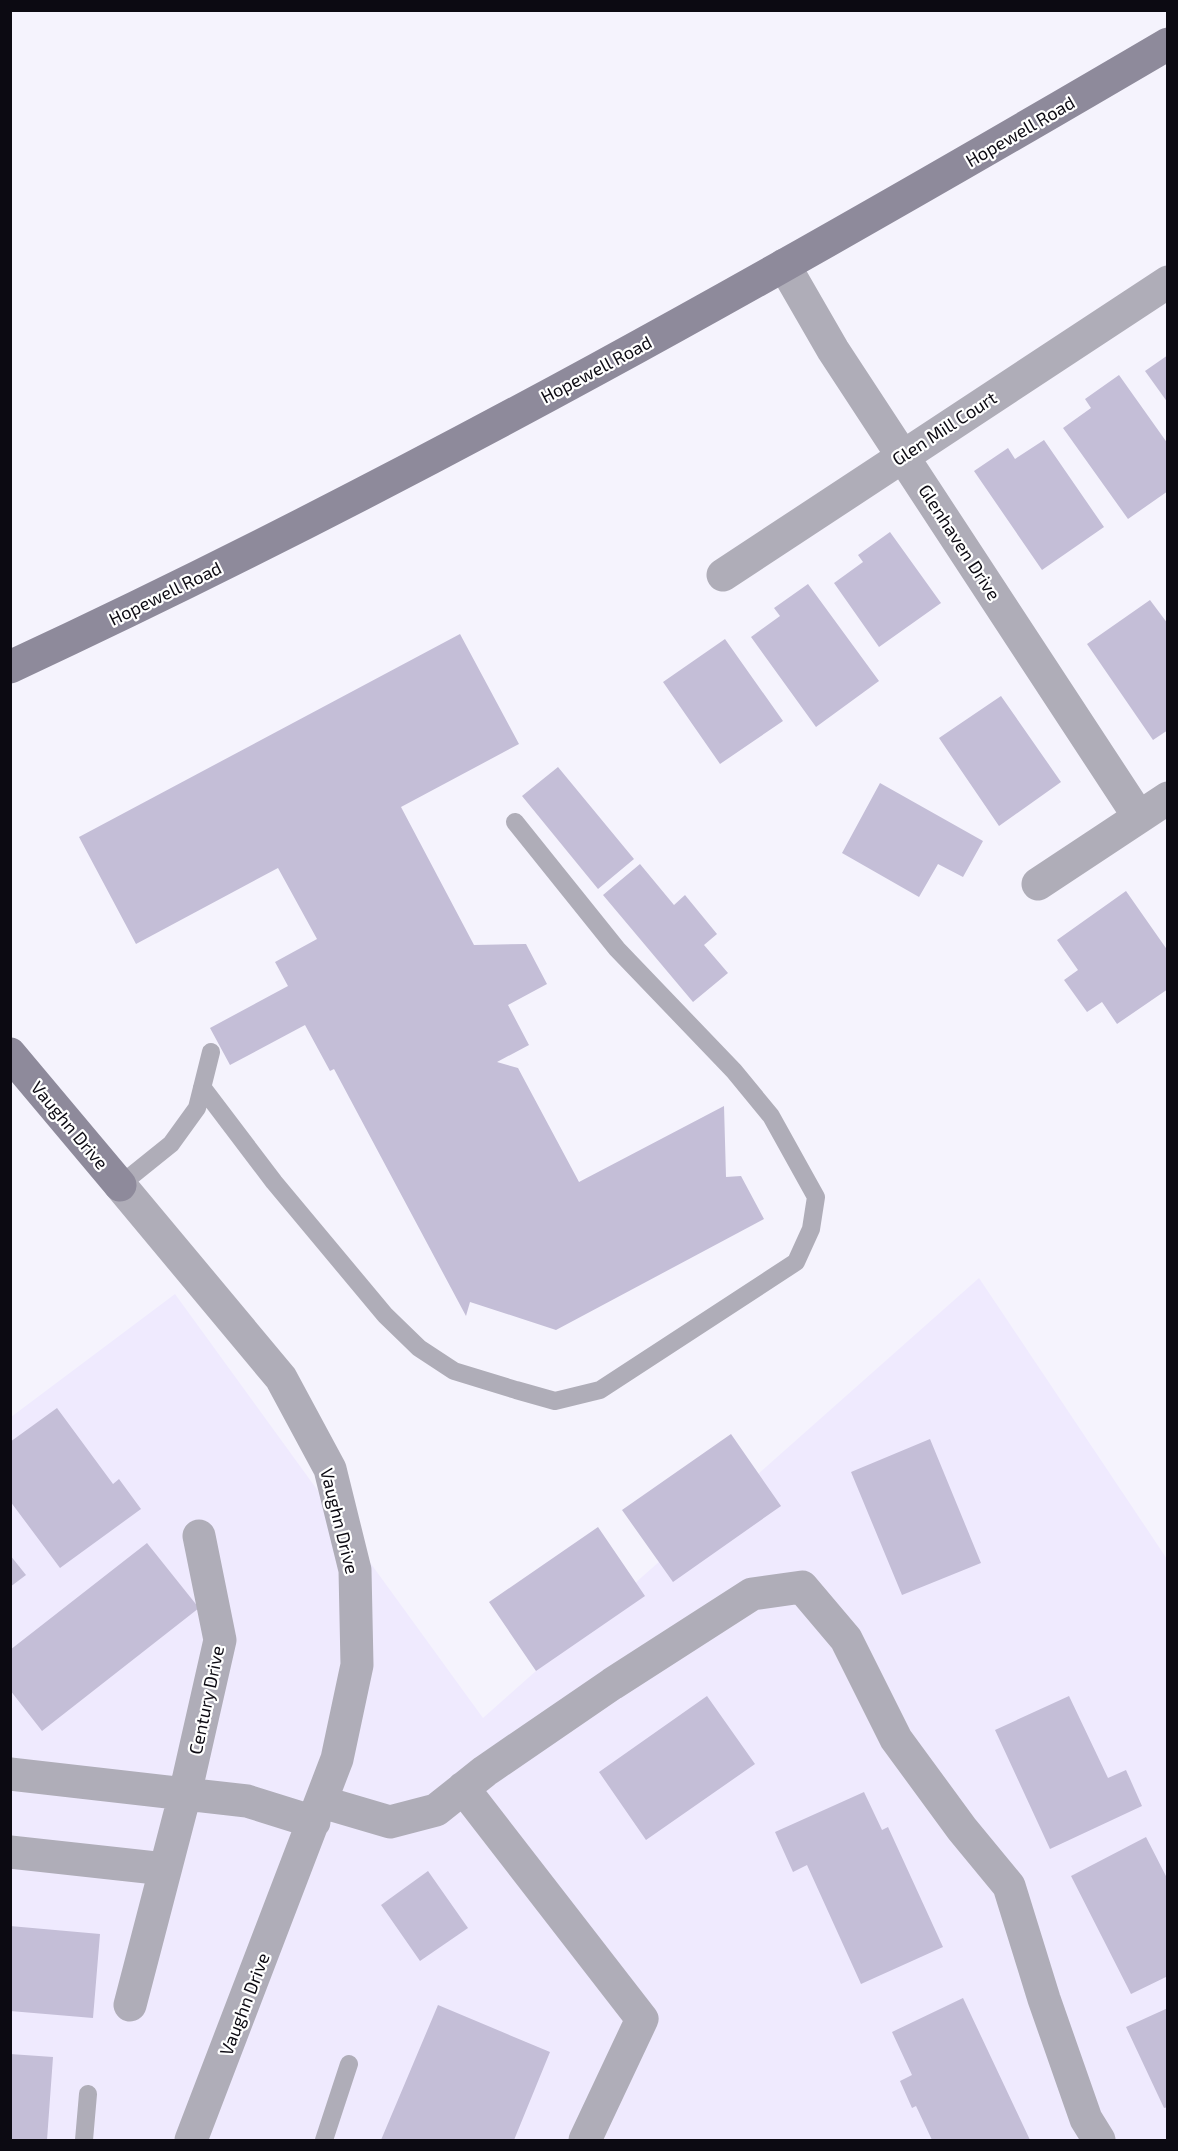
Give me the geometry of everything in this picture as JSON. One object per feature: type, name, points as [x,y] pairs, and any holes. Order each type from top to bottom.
[{"type":"street","name":"Hopewell Road","points":[[10,667],[177,589],[667,332],[912,194],[1167,44]]},
{"type":"street","name":"Glenhaven Drive","points":[[784,265],[833,350],[1139,817]]},
{"type":"street","name":"Glen Mill Court","points":[[723,575],[1167,282]]},
{"type":"street","points":[[1038,884],[1167,798]]},
{"type":"street","name":"Vaughn Drive","points":[[10,1054],[281,1378],[330,1469],[355,1570],[357,1665],[338,1759],[191,2140]]},
{"type":"street","name":"Century Drive","points":[[129,2005],[185,1794],[220,1640],[199,1536]]},
{"type":"street","points":[[10,1774],[247,1801],[390,1822],[436,1810],[463,1788],[612,1684],[752,1594],[802,1587],[846,1639],[896,1739],[962,1828],[1010,1886],[1044,1999],[1086,2119],[1099,2140]]},
{"type":"street","points":[[463,1788],[642,2019],[585,2140]]},
{"type":"street","points":[[10,1852],[165,1869]]},
{"type":"lane","points":[[202,1087],[274,1182],[385,1315],[419,1348],[453,1371],[555,1401],[600,1390],[796,1262],[811,1228],[816,1197],[771,1116],[734,1071],[617,949],[515,822]]},
{"type":"lane","points":[[120,1185],[171,1144],[197,1108],[211,1052]]},
{"type":"lane","points":[[324,2140],[349,2064]]},
{"type":"lane","points":[[84,2140],[88,2094]]},
{"type":"shaded area","points":[[979,1278],[1167,1559],[1167,2140],[11,2140],[11,1417],[175,1294],[483,1718]]},
{"type":"building","points":[[1168,355],[1168,403],[1145,371]]},
{"type":"building","points":[[1119,375],[1168,444],[1168,491],[1128,519],[1063,428],[1091,408],[1085,399]]},
{"type":"building","points":[[1044,440],[1104,527],[1042,570],[974,471],[1008,448],[1015,459]]},
{"type":"building","points":[[890,532],[941,603],[879,647],[834,583],[863,562],[858,555]]},
{"type":"building","points":[[808,584],[879,681],[816,727],[751,637],[780,616],[774,608]]},
{"type":"building","points":[[1150,600],[1168,624],[1168,730],[1153,740],[1087,644]]},
{"type":"building","points":[[460,634],[519,744],[401,807],[474,945],[526,944],[547,984],[508,1005],[529,1045],[497,1062],[518,1068],[579,1182],[724,1106],[726,1177],[741,1176],[764,1219],[556,1330],[470,1302],[466,1316],[334,1069],[330,1071],[305,1025],[230,1065],[210,1028],[288,986],[275,962],[317,939],[278,868],[136,944],[79,837]]},
{"type":"building","points":[[725,639],[783,721],[720,764],[663,682]]},
{"type":"building","points":[[1001,696],[1061,782],[999,826],[939,738]]},
{"type":"building","points":[[558,767],[634,859],[598,889],[522,796]]},
{"type":"building","points":[[880,783],[983,841],[963,877],[938,864],[919,897],[842,853]]},
{"type":"building","points":[[640,864],[674,905],[685,895],[717,934],[704,945],[728,973],[693,1002],[603,895]]},
{"type":"building","points":[[1126,891],[1168,951],[1168,989],[1117,1024],[1102,1002],[1087,1012],[1064,980],[1078,970],[1057,940]]},
{"type":"building","points":[[57,1408],[113,1484],[119,1479],[141,1509],[60,1568],[10,1501],[10,1442]]},
{"type":"building","points":[[731,1434],[781,1506],[673,1582],[622,1510]]},
{"type":"building","points":[[930,1439],[981,1563],[902,1595],[851,1472]]},
{"type":"building","points":[[598,1527],[645,1596],[536,1671],[489,1602]]},
{"type":"building","points":[[147,1543],[199,1608],[42,1731],[10,1690],[10,1650]]},
{"type":"building","points":[[10,1555],[26,1575],[10,1587]]},
{"type":"building","points":[[707,1696],[755,1764],[646,1840],[599,1772]]},
{"type":"building","points":[[1069,1696],[1108,1778],[1126,1770],[1142,1806],[1050,1849],[995,1730]]},
{"type":"building","points":[[864,1792],[882,1830],[888,1827],[943,1947],[861,1984],[807,1865],[793,1872],[775,1832]]},
{"type":"building","points":[[1146,1837],[1168,1880],[1168,1976],[1131,1994],[1071,1876]]},
{"type":"building","points":[[428,1871],[468,1928],[420,1961],[381,1905]]},
{"type":"building","points":[[10,1926],[100,1934],[93,2018],[10,2011]]},
{"type":"building","points":[[963,1998],[1030,2140],[932,2140],[916,2106],[912,2108],[900,2081],[912,2075],[892,2032]]},
{"type":"building","points":[[438,2005],[550,2052],[514,2140],[381,2140]]},
{"type":"building","points":[[1168,2008],[1168,2107],[1164,2108],[1126,2027]]},
{"type":"building","points":[[10,2054],[53,2057],[47,2140],[10,2140]]}]
